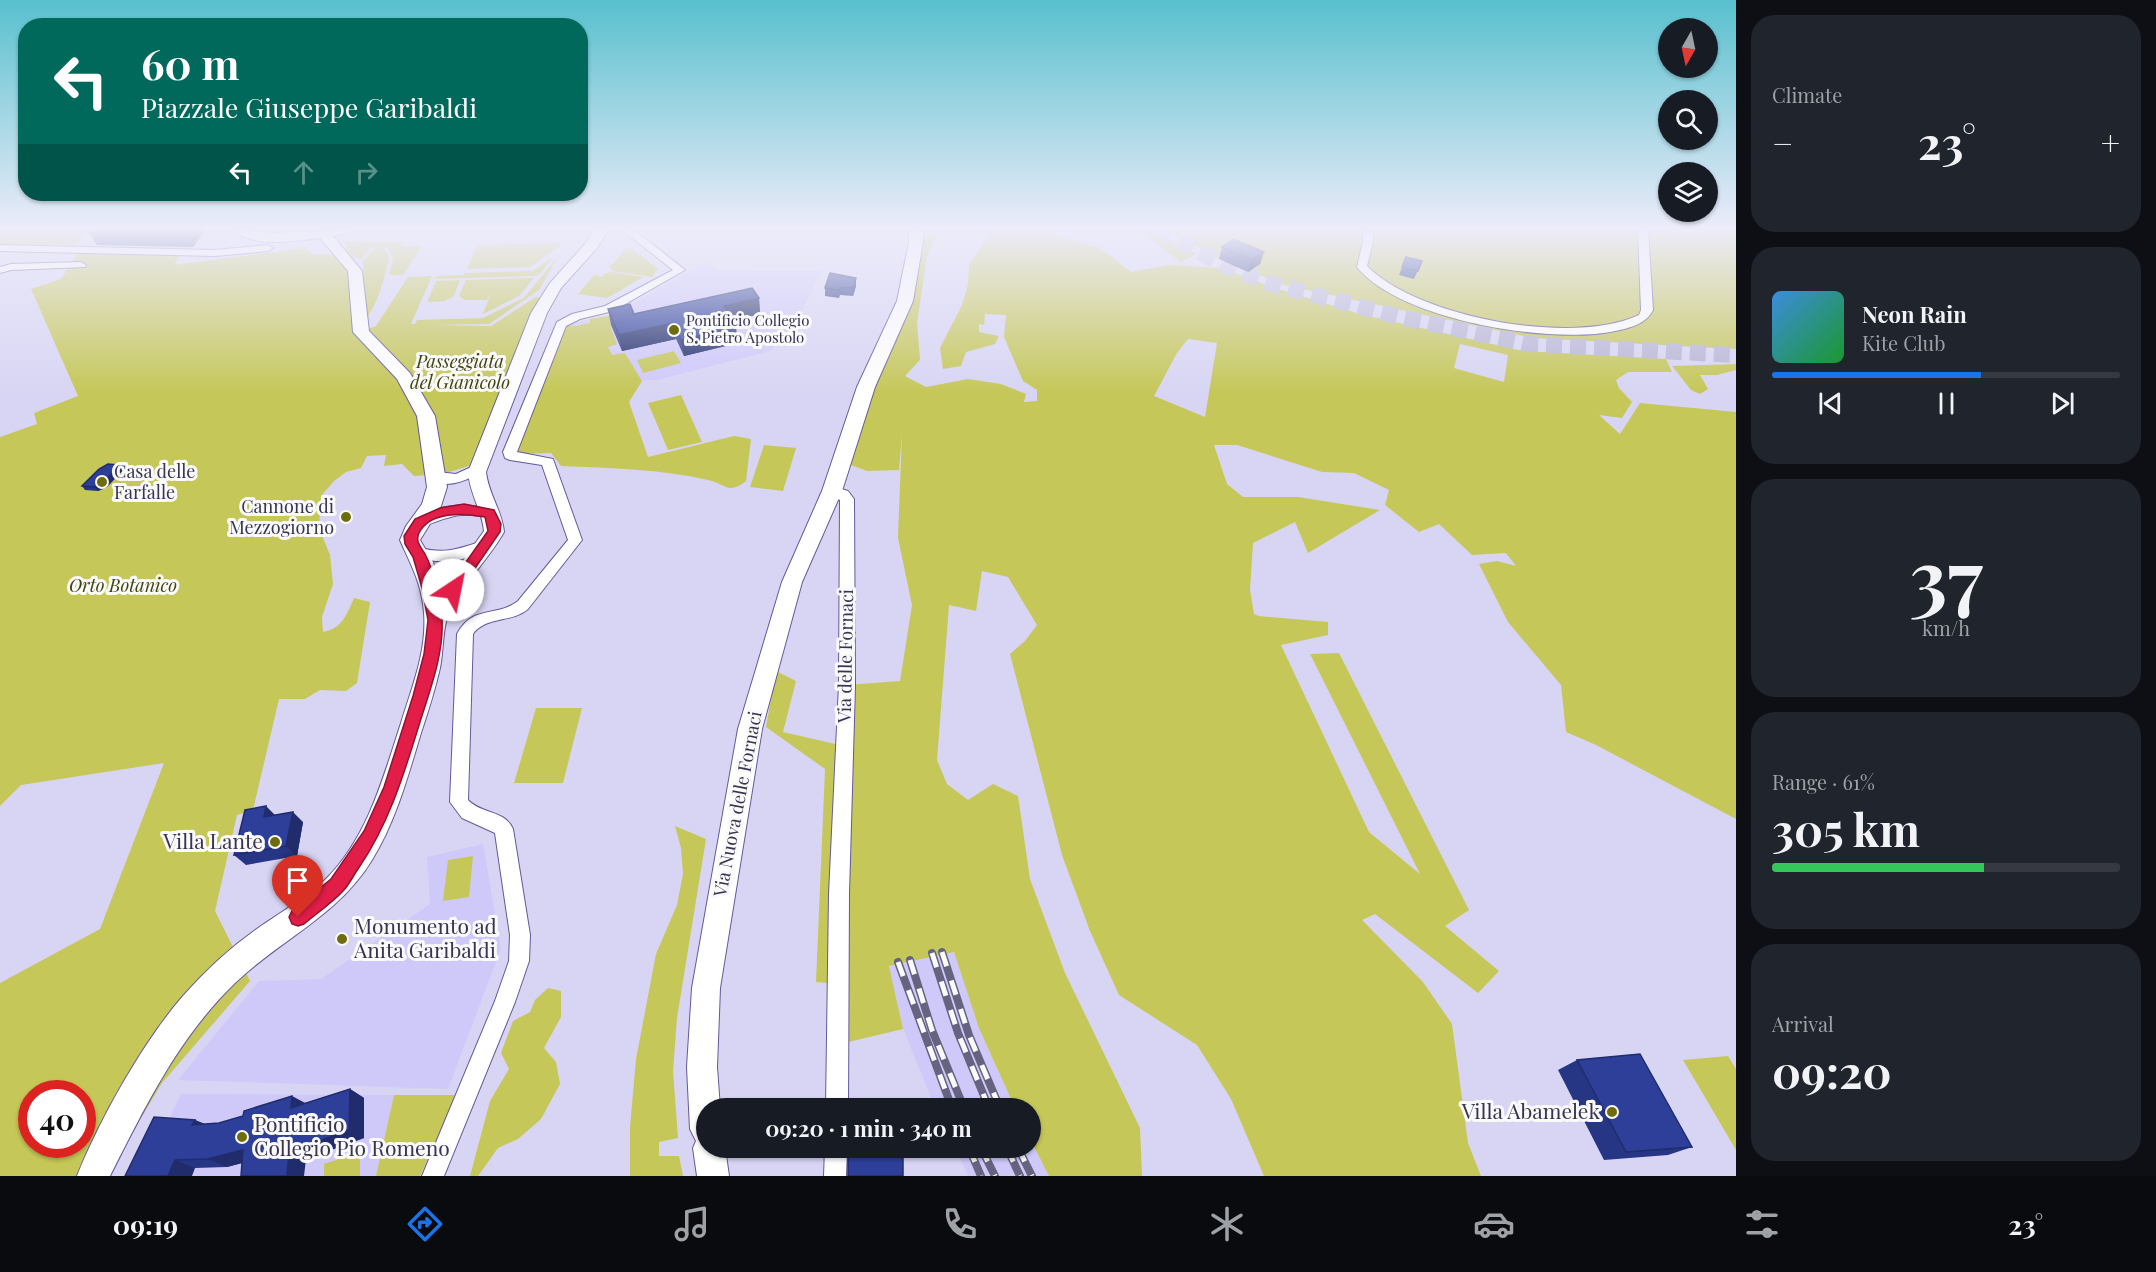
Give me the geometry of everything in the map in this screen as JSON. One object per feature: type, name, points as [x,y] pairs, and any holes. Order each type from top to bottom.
[{"type":"street","points":[[93,1176],[140,1087],[169,1039],[191,1010],[235,963],[311,908],[337,885],[360,855],[375,827],[404,749],[427,673],[435,620],[429,588],[417,552],[410,540],[434,499],[436,477],[427,421],[421,405],[404,377],[361,332],[356,284]]},
{"type":"street","points":[[435,620],[495,529],[479,490],[478,470],[539,314],[557,284]]},
{"type":"street","points":[[433,1176],[505,1002],[517,968],[521,944],[504,828],[494,821],[466,812],[459,802],[465,634],[467,628],[478,620],[521,607],[574,540],[548,462],[514,458],[510,452],[561,324],[576,316],[613,308],[656,284]]},
{"type":"street","points":[[832,491],[866,387],[905,301],[908,284]]},
{"type":"street","points":[[1380,284],[1421,302],[1530,330],[1599,330],[1634,323],[1644,317],[1647,310],[1646,284]]},
{"type":"street","points":[[436,477],[458,478],[478,470]]},
{"type":"street","name":"Via delle Fornaci","points":[[832,491],[843,494],[847,499],[848,628],[839,894],[837,1098]]},
{"type":"street","name":"Via Nuova delle Fornaci","points":[[704,1098],[702,1067],[706,988],[746,751],[786,600],[805,549],[832,491]]},
{"type":"street","points":[[420,522],[439,513],[458,509],[490,513]]},
{"type":"street","points":[[417,552],[448,558],[483,546]]},
{"type":"street","points":[[710,1158],[713,1176]]},
{"type":"street","points":[[835,1176],[836,1158]]},
{"type":"shaded area","points":[[667,284],[815,284],[796,323],[771,351],[657,380],[541,383],[566,324],[612,315]]},
{"type":"shaded area","points":[[483,844],[501,949],[448,1089],[178,1080],[259,981],[321,979],[430,904],[427,857]]},
{"type":"shaded area","points":[[954,952],[979,1028],[1010,1098],[931,1098],[903,1029],[889,966]]},
{"type":"shaded area","points":[[181,1094],[394,1095],[376,1176],[142,1176]]},
{"type":"shaded area","points":[[960,1158],[1040,1158],[1049,1176],[968,1176]]},
{"type":"green space","points":[[46,284],[382,284],[364,322],[368,329],[376,326],[404,284],[429,284],[411,324],[415,324],[417,320],[483,318],[524,298],[535,284],[542,284],[539,290],[489,324],[432,325],[491,326],[536,297],[543,298],[472,465],[443,474],[414,476],[402,464],[384,466],[386,455],[367,456],[361,468],[346,472],[334,481],[321,496],[319,528],[330,555],[333,584],[322,617],[323,632],[339,624],[354,598],[370,602],[357,683],[346,691],[320,690],[305,699],[279,699],[253,810],[237,815],[215,911],[250,981],[162,1083],[106,1176],[0,1176],[0,983],[100,929],[164,763],[21,785],[0,806],[0,437],[37,424],[34,413],[78,396],[31,289]]},
{"type":"green space","points":[[435,284],[459,284],[454,296],[444,301],[427,302]]},
{"type":"green space","points":[[464,284],[529,284],[519,296],[483,314],[491,293],[487,300],[465,300],[459,296]]},
{"type":"green space","points":[[587,284],[631,284],[607,298],[578,294]]},
{"type":"green space","points":[[905,284],[923,284],[917,323],[920,360],[905,376],[926,387],[968,379],[1001,384],[1026,394],[1024,402],[1037,401],[1037,390],[1023,381],[1004,336],[1006,315],[985,314],[984,325],[979,324],[979,332],[999,336],[995,344],[966,352],[961,366],[943,369],[940,348],[962,305],[968,284],[1264,284],[1360,314],[1523,351],[1666,359],[1672,372],[1628,372],[1616,380],[1619,388],[1632,402],[1622,418],[1599,415],[1620,434],[1640,403],[1736,412],[1736,819],[1596,745],[1566,732],[1561,685],[1508,622],[1479,564],[1497,561],[1516,566],[1506,553],[1472,555],[1439,524],[1419,532],[1385,505],[1389,490],[1354,473],[1322,472],[1237,445],[1214,445],[1227,484],[1243,497],[1298,497],[1380,510],[1308,553],[1295,522],[1253,543],[1250,590],[1254,614],[1328,622],[1328,635],[1281,645],[1369,832],[1420,874],[1310,654],[1339,653],[1469,910],[1445,926],[1499,971],[1478,993],[1375,914],[1362,920],[1423,982],[1452,1024],[1468,1143],[1481,1176],[1264,1176],[1231,1099],[1197,1045],[1119,995],[1090,931],[1062,855],[1010,654],[1025,641],[1037,625],[1008,577],[982,571],[976,611],[949,605],[937,760],[947,784],[968,800],[993,784],[1018,796],[1030,879],[1065,973],[1140,1128],[1142,1176],[1049,1176],[1040,1158],[1041,1098],[1010,1098],[979,1028],[954,952],[889,966],[903,1029],[836,1045],[838,984],[816,982],[825,769],[766,727],[776,671],[796,681],[783,732],[844,746],[847,685],[900,681],[912,605],[898,538],[902,434],[899,470],[867,471],[851,465],[860,413],[893,341]],"holes":[[[1188,339],[1217,343],[1205,417],[1154,396],[1177,353]],[[1460,344],[1508,355],[1504,382],[1454,368]]]},
{"type":"green space","points":[[1281,284],[1736,284],[1736,349],[1533,338]]},
{"type":"green space","points":[[613,315],[620,323],[610,326],[617,344],[608,347],[612,355],[625,353],[642,381],[629,402],[648,457],[734,436],[751,439],[746,481],[731,488],[708,480],[672,473],[561,466],[551,453],[524,454],[517,451],[566,325],[576,326],[590,323],[590,319]]},
{"type":"green space","points":[[674,351],[681,363],[643,373],[637,360]]},
{"type":"green space","points":[[1736,364],[1736,370],[1717,375],[1700,375],[1708,389],[1700,394],[1691,390],[1672,366]]},
{"type":"green space","points":[[681,395],[702,442],[668,450],[648,403]]},
{"type":"green space","points":[[764,445],[796,448],[783,491],[750,487]]},
{"type":"green space","points":[[536,708],[582,708],[563,783],[514,783]]},
{"type":"green space","points":[[675,826],[706,839],[677,1018],[673,1071],[678,1138],[659,1142],[659,1156],[679,1156],[683,1176],[630,1176],[630,1127],[636,1059],[656,954],[677,905],[683,874],[681,848]]},
{"type":"green space","points":[[473,856],[469,897],[443,901],[448,860]]},
{"type":"green space","points":[[548,988],[561,991],[561,1017],[544,1048],[556,1062],[560,1084],[541,1119],[518,1139],[498,1148],[478,1176],[470,1176],[490,1101],[509,1069],[501,1053],[513,1021],[530,1012],[535,1000]]},
{"type":"green space","points":[[1728,1056],[1736,1069],[1736,1150],[1683,1060]]},
{"type":"green space","points":[[394,1095],[457,1095],[420,1176],[376,1176]]},
{"type":"green space","points":[[360,1152],[360,1176],[324,1176],[324,1164]]},
{"type":"building","points":[[826,284],[854,284],[853,288],[840,287],[839,290],[825,288]]},
{"type":"building","points":[[752,288],[759,298],[724,306],[736,327],[681,340],[673,323],[619,335],[608,309],[630,304],[634,314]]},
{"type":"building","points":[[108,464],[120,465],[104,482],[95,487],[82,486],[99,469]]},
{"type":"building","points":[[266,806],[264,817],[293,812],[286,846],[234,855],[245,810]]},
{"type":"building","points":[[1640,1054],[1692,1147],[1626,1152],[1577,1060]]},
{"type":"building","name":"Pontificio Collegio Pio Romeno","points":[[350,1089],[349,1130],[289,1152],[287,1176],[241,1176],[243,1150],[208,1159],[175,1160],[168,1176],[125,1176],[154,1117],[195,1120],[192,1125],[219,1123],[243,1116],[244,1111],[292,1096],[291,1108]]},
{"type":"building","points":[[848,1158],[903,1158],[903,1176],[848,1176]]},
{"type":"tunnel","points":[[1271,284],[1404,318],[1528,344],[1736,355]]},
{"type":"railway","points":[[942,952],[969,1035],[996,1098]]},
{"type":"railway","points":[[932,953],[958,1033],[985,1098]]},
{"type":"railway","points":[[910,960],[932,1030],[960,1098]]},
{"type":"railway","points":[[898,962],[948,1098]]},
{"type":"railway","points":[[973,1158],[981,1176]]},
{"type":"railway","points":[[986,1158],[995,1176]]},
{"type":"railway","points":[[1012,1158],[1020,1176]]},
{"type":"railway","points":[[1023,1158],[1032,1176]]},
{"type":"place","name":"Pontificio Collegio S. Pietro Apostolo","points":[[674,330]]},
{"type":"place","name":"Casa delle Farfalle","points":[[102,482]]},
{"type":"place","name":"Cannone di Mezzogiorno","points":[[346,517]]},
{"type":"place","name":"Villa Lante","points":[[275,842]]},
{"type":"place","name":"Monumento ad Anita Garibaldi","points":[[342,939]]},
{"type":"place","name":"Villa Abamelek","points":[[1612,1112]]},
{"type":"place","name":"Pontificio Collegio Pio Romeno","points":[[242,1137]]},
{"type":"route","points":[[298,917],[337,885],[360,855],[392,787],[421,696],[432,654],[435,620],[429,588],[419,556],[411,544],[411,536],[420,522],[450,510],[479,510],[490,513],[494,532],[453,590]]},
{"type":"park label","name":"Passeggiata del Gianicolo","points":[[460,372]]},
{"type":"park label","name":"Orto Botanico","points":[[123,586]]}]
